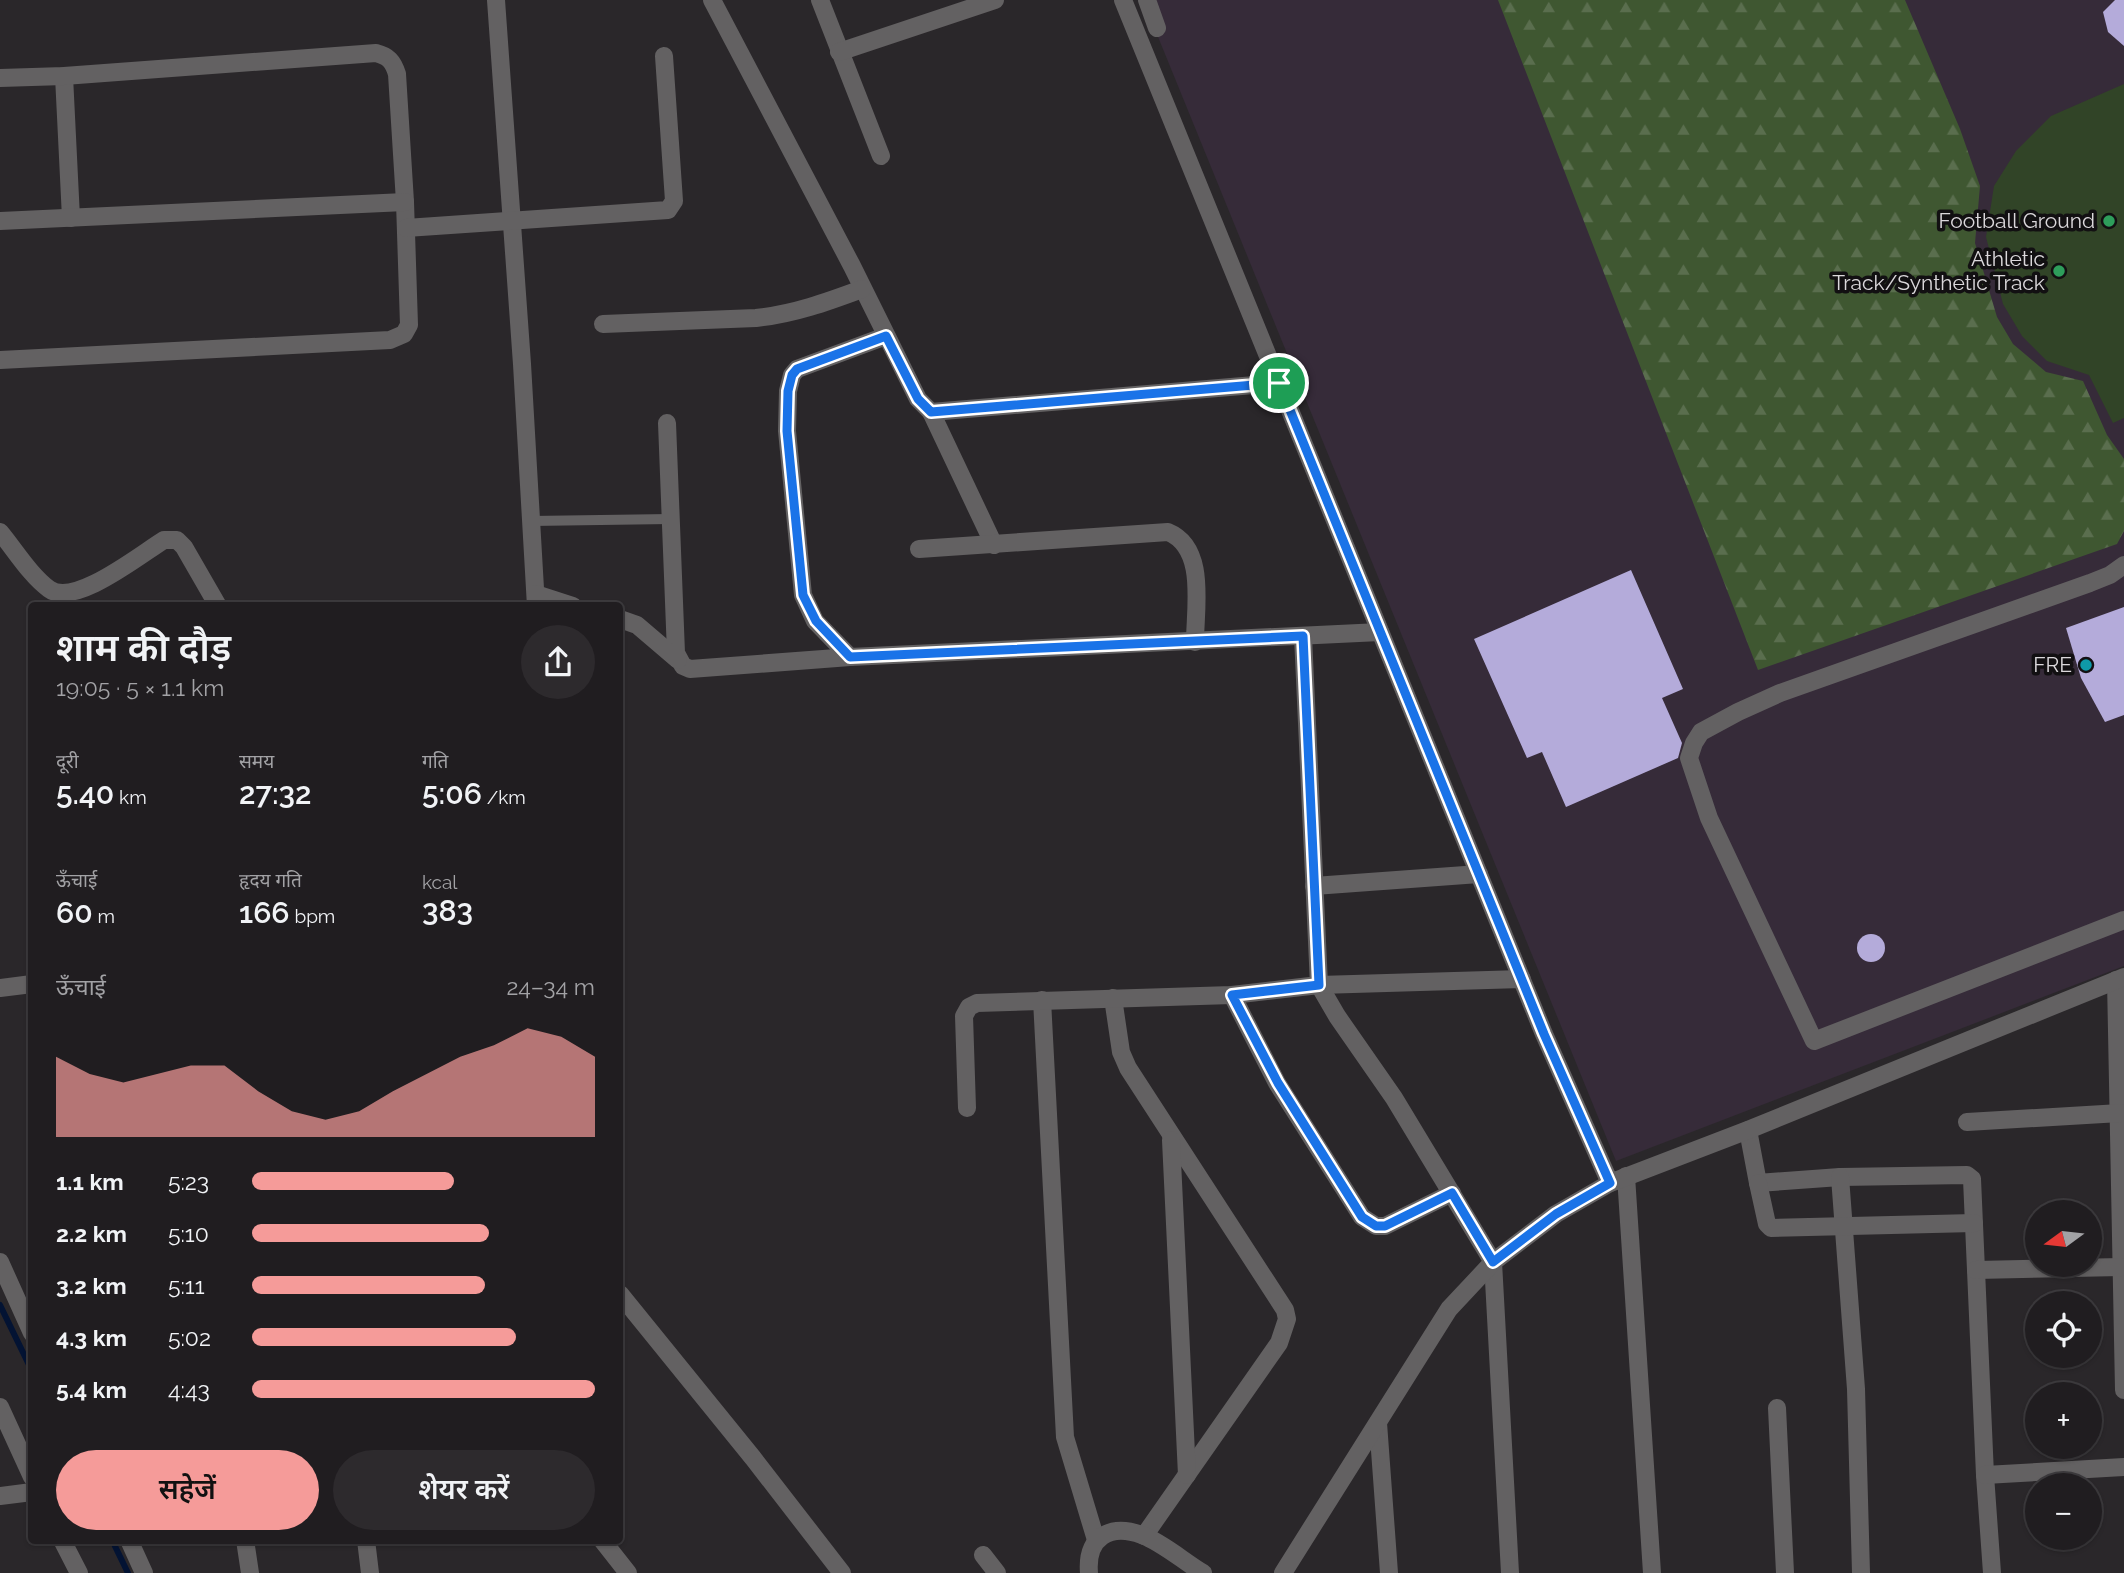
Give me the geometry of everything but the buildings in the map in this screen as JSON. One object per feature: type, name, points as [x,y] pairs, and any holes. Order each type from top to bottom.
[{"type":"street","points":[[496,0],[536,600]]},
{"type":"street","points":[[712,0],[852,266],[918,399],[931,412],[994,545]]},
{"type":"street","points":[[820,0],[881,156]]},
{"type":"street","points":[[839,52],[956,6],[995,0]]},
{"type":"street","points":[[1123,0],[1522,979],[1618,1180],[1652,1573]]},
{"type":"street","points":[[1147,0],[1157,28]]},
{"type":"street","points":[[0,78],[64,76],[376,53],[384,55],[391,60],[397,74],[410,325],[398,338],[390,340],[0,360]]},
{"type":"street","points":[[406,228],[664,212],[674,201],[664,56]]},
{"type":"street","points":[[64,76],[71,218]]},
{"type":"street","points":[[0,221],[405,202]]},
{"type":"street","points":[[603,324],[781,315],[803,311],[862,289]]},
{"type":"street","points":[[850,657],[816,621],[803,595],[787,431],[788,391],[792,375],[797,369],[886,336]]},
{"type":"street","points":[[931,412],[1279,383]]},
{"type":"street","points":[[667,423],[678,660]]},
{"type":"street","points":[[0,532],[41,582],[51,591],[62,594],[86,589],[164,540],[177,540],[184,547],[216,602]]},
{"type":"street","points":[[919,550],[1168,532],[1178,536],[1185,544],[1196,577],[1195,642]]},
{"type":"street","points":[[2124,565],[2110,575],[2090,583],[1780,693],[1702,732],[1694,743],[1689,758],[1709,818],[1814,1041],[2124,920]]},
{"type":"street","points":[[623,621],[637,625],[683,666],[699,669],[850,657],[1380,632]]},
{"type":"street","points":[[1303,636],[1319,985],[1337,1016],[1394,1098],[1493,1262],[1510,1573]]},
{"type":"street","points":[[1314,886],[1479,874]]},
{"type":"street","points":[[967,1108],[965,1011],[977,1003],[1232,995],[1319,985],[1522,979]]},
{"type":"street","points":[[1283,1573],[1450,1309],[1493,1262],[1556,1214],[1618,1180],[2120,979],[2124,1390]]},
{"type":"street","points":[[0,988],[28,984]]},
{"type":"street","points":[[1232,995],[1278,1083],[1362,1217],[1376,1226],[1385,1226],[1452,1193]]},
{"type":"street","points":[[1113,998],[1124,1060],[1171,1137],[1285,1310],[1287,1319],[1279,1343],[1144,1536]]},
{"type":"street","points":[[1042,1000],[1065,1437],[1096,1540]]},
{"type":"street","points":[[1967,1122],[2120,1113]]},
{"type":"street","points":[[1748,1130],[1769,1227],[1974,1223]]},
{"type":"street","points":[[1171,1137],[1186,1475]]},
{"type":"street","points":[[1758,1183],[1840,1177],[1970,1176],[1973,1183],[1985,1475],[1992,1573]]},
{"type":"street","points":[[1840,1177],[1856,1389],[1861,1573]]},
{"type":"street","points":[[0,1262],[28,1325]]},
{"type":"street","points":[[1976,1270],[2122,1267]]},
{"type":"street","points":[[623,1298],[842,1573]]},
{"type":"street","points":[[0,1406],[28,1468]]},
{"type":"street","points":[[1777,1408],[1785,1573]]},
{"type":"street","points":[[1378,1423],[1389,1573]]},
{"type":"street","points":[[1985,1475],[2124,1467]]},
{"type":"street","points":[[0,1496],[28,1492]]},
{"type":"street","points":[[1089,1573],[1091,1549],[1096,1540],[1118,1532],[1144,1536],[1203,1573]]},
{"type":"street","points":[[64,1544],[79,1573]]},
{"type":"street","points":[[130,1544],[144,1573]]},
{"type":"street","points":[[246,1544],[250,1573]]},
{"type":"street","points":[[366,1544],[370,1573]]},
{"type":"street","points":[[605,1544],[628,1573]]},
{"type":"street","points":[[983,1555],[997,1573]]},
{"type":"lane","points":[[531,521],[670,519]]},
{"type":"shaded area","points":[[1143,0],[2124,0],[2124,966],[1616,1161]]},
{"type":"green space","points":[[1498,0],[1905,0],[1960,129],[1980,186],[1975,243],[1997,317],[2013,344],[2046,372],[2083,381],[2107,435],[2124,459],[2124,531],[2117,544],[1758,670]]},
{"type":"green space","name":"Athletic Track/Synthetic Track","points":[[2124,84],[2124,418],[2113,423],[2089,375],[2047,361],[2022,336],[2003,304],[1986,237],[1994,186],[2016,151],[2051,116]]},
{"type":"waterway","points":[[0,1305],[28,1363]]},
{"type":"waterway","points":[[114,1544],[128,1573]]},
{"type":"place","name":"Football Ground","points":[[2109,221]]},
{"type":"place","name":"Athletic Track/Synthetic Track","points":[[2059,271]]},
{"type":"place","name":"FRE","points":[[2086,665]]},
{"type":"route","points":[[886,336],[918,399],[931,412],[1279,383],[1544,1034],[1610,1183],[1556,1214],[1493,1262],[1452,1193],[1385,1226],[1368,1223],[1362,1217],[1278,1083],[1232,995],[1319,985],[1303,636],[850,657],[816,621],[803,595],[787,431],[788,391],[792,375],[797,369],[886,336]]}]
